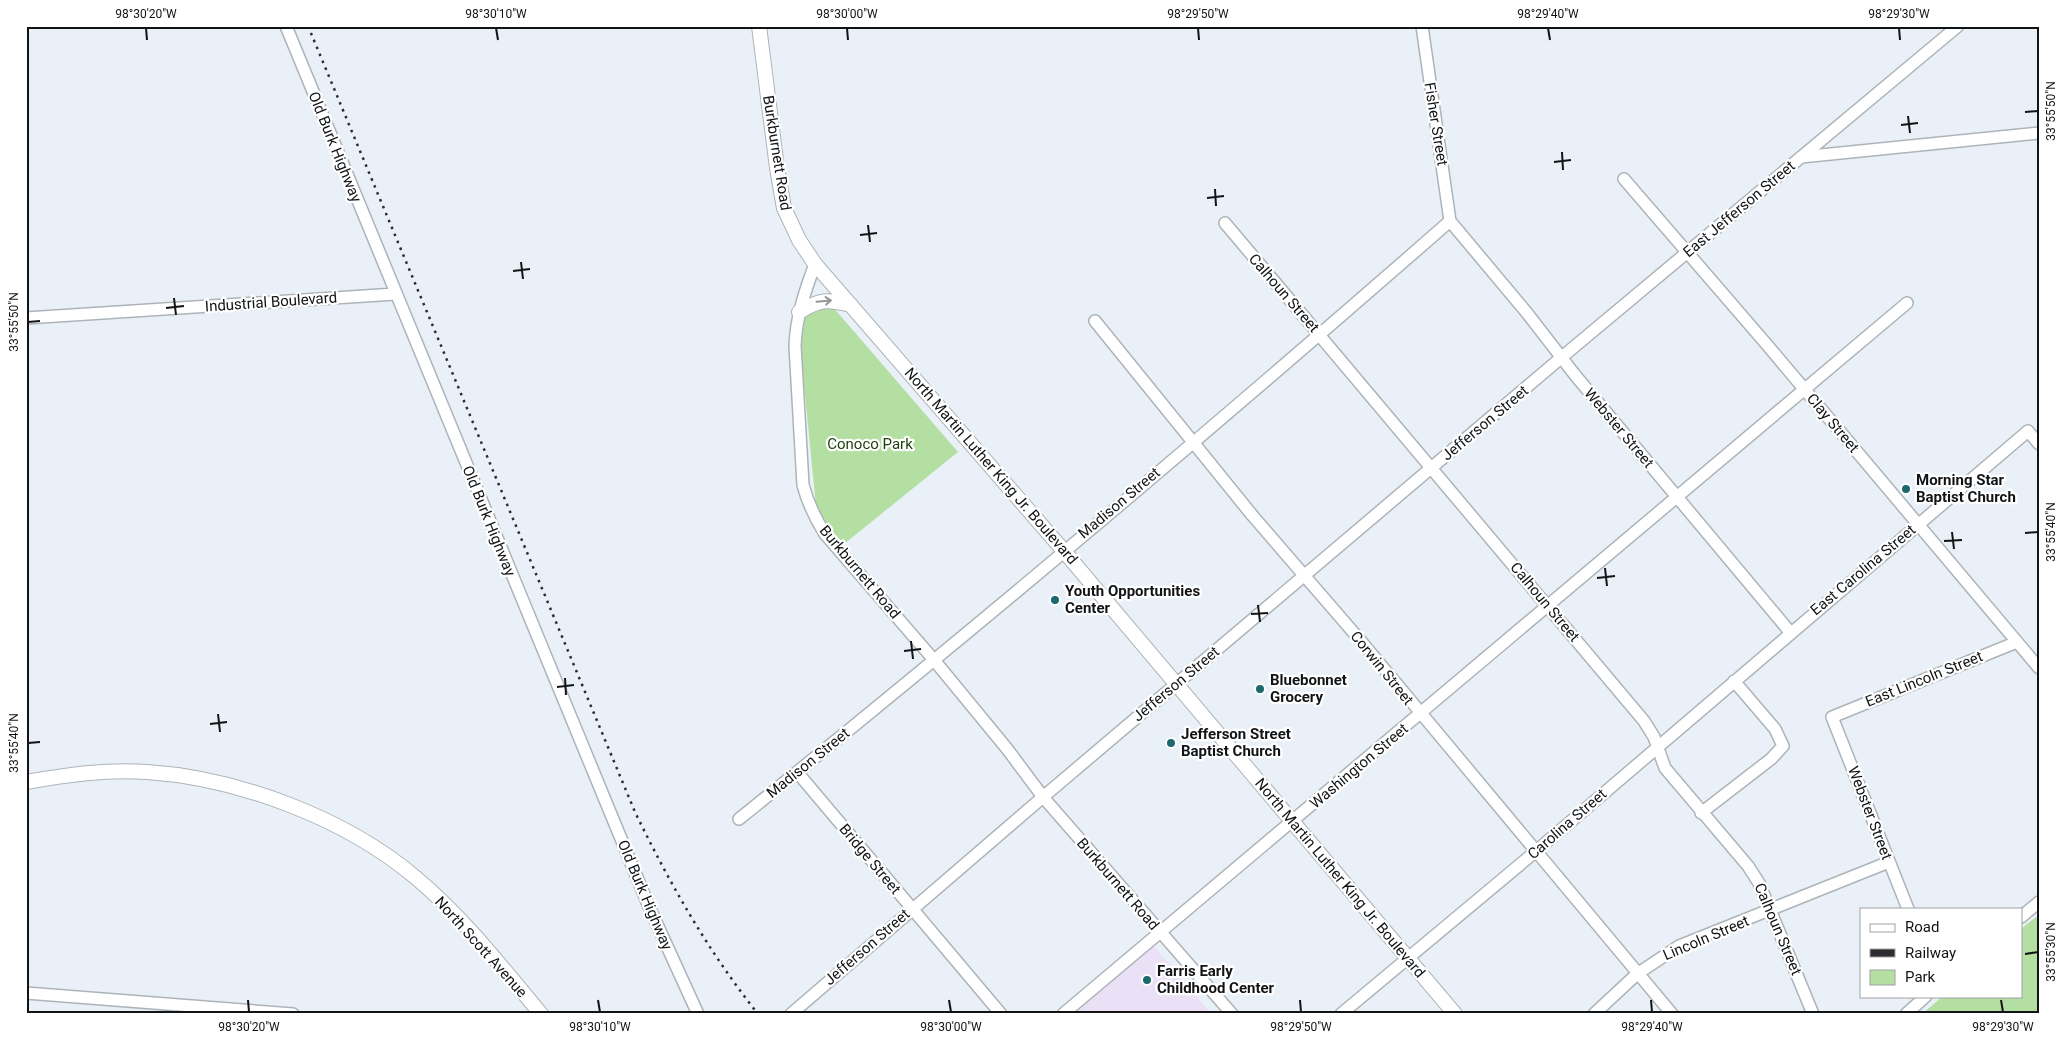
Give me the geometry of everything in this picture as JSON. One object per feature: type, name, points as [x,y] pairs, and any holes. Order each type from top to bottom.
[{"type":"main road","name":"Burkburnett Road","points":[[760,26],[776,168],[784,208],[799,240],[816,264]]},
{"type":"main road","name":"North Martin Luther King Jr. Boulevard","points":[[816,264],[1063,550],[1455,1014]]},
{"type":"main road","points":[[799,312],[822,300],[851,304]]},
{"type":"main road","name":"North Scott Avenue","points":[[26,782],[81,774],[145,772],[211,782],[288,805],[349,833],[415,876],[448,907],[541,1014]]},
{"type":"street","name":"Old Burk Highway","points":[[286,26],[650,909],[698,1014]]},
{"type":"street","name":"Fisher Street","points":[[1422,26],[1450,222]]},
{"type":"street","points":[[1801,157],[1958,26]]},
{"type":"street","name":"East Jefferson Street","points":[[1562,357],[1801,157],[2039,133]]},
{"type":"street","name":"Clay Street","points":[[1624,180],[1918,523],[2017,642],[2034,654],[2039,668]]},
{"type":"street","name":"Madison Street","points":[[738,819],[934,660],[1320,335],[1450,222]]},
{"type":"street","name":"Webster Street","points":[[1450,222],[1790,632]]},
{"type":"street","name":"Calhoun Street","points":[[1225,223],[1644,721],[1657,746],[1665,768],[1748,866],[1759,883],[1813,1014]]},
{"type":"street","name":"Burkburnett Road","points":[[816,264],[799,312],[794,346],[803,485],[808,504],[825,534],[934,660],[1008,750],[1042,797],[1232,1014]]},
{"type":"street","name":"Industrial Boulevard","points":[[26,318],[395,294]]},
{"type":"street","name":"Washington Street","points":[[1063,1014],[1159,932],[1294,822],[1907,303]]},
{"type":"street","name":"Corwin Street","points":[[1095,320],[1192,443],[1672,1014]]},
{"type":"street","name":"Jefferson Street","points":[[791,1014],[1042,797],[1562,357]]},
{"type":"street","name":"East Carolina Street","points":[[1790,632],[2028,431],[2039,444]]},
{"type":"street","name":"Carolina Street","points":[[1341,1014],[1535,852],[1790,632]]},
{"type":"street","name":"East Lincoln Street","points":[[1832,717],[2017,642]]},
{"type":"street","points":[[1702,813],[1771,759],[1782,746],[1775,729],[1734,680]]},
{"type":"street","name":"Webster Street","points":[[1832,717],[1908,908]]},
{"type":"street","name":"Bridge Street","points":[[797,772],[1001,1014]]},
{"type":"street","name":"Lincoln Street","points":[[1594,1014],[1637,974],[1656,959],[1679,946],[1889,862]]},
{"type":"street","points":[[2022,915],[2039,902]]},
{"type":"street","points":[[26,993],[293,1014]]},
{"type":"street","points":[[1906,1014],[1924,998]]},
{"type":"shaded area","name":"Farris Early Childhood Center","points":[[1153,945],[1211,1014],[1072,1014]]},
{"type":"green space","name":"Conoco Park","points":[[832,306],[958,452],[844,544],[825,524],[816,506],[799,334],[806,313]]},
{"type":"green space","points":[[2036,917],[2039,921],[2039,1014],[1922,1014],[1941,998],[2022,998],[2022,928]]},
{"type":"railway","points":[[308,26],[635,812],[662,865],[706,941],[758,1014]]},
{"type":"place","name":"Morning Star Baptist Church","points":[[1906,489]]},
{"type":"place","name":"Youth Opportunities Center","points":[[1055,600]]},
{"type":"place","name":"Bluebonnet Grocery","points":[[1260,689]]},
{"type":"place","name":"Jefferson Street Baptist Church","points":[[1171,743]]},
{"type":"place","name":"Farris Early Childhood Center","points":[[1147,980]]}]
